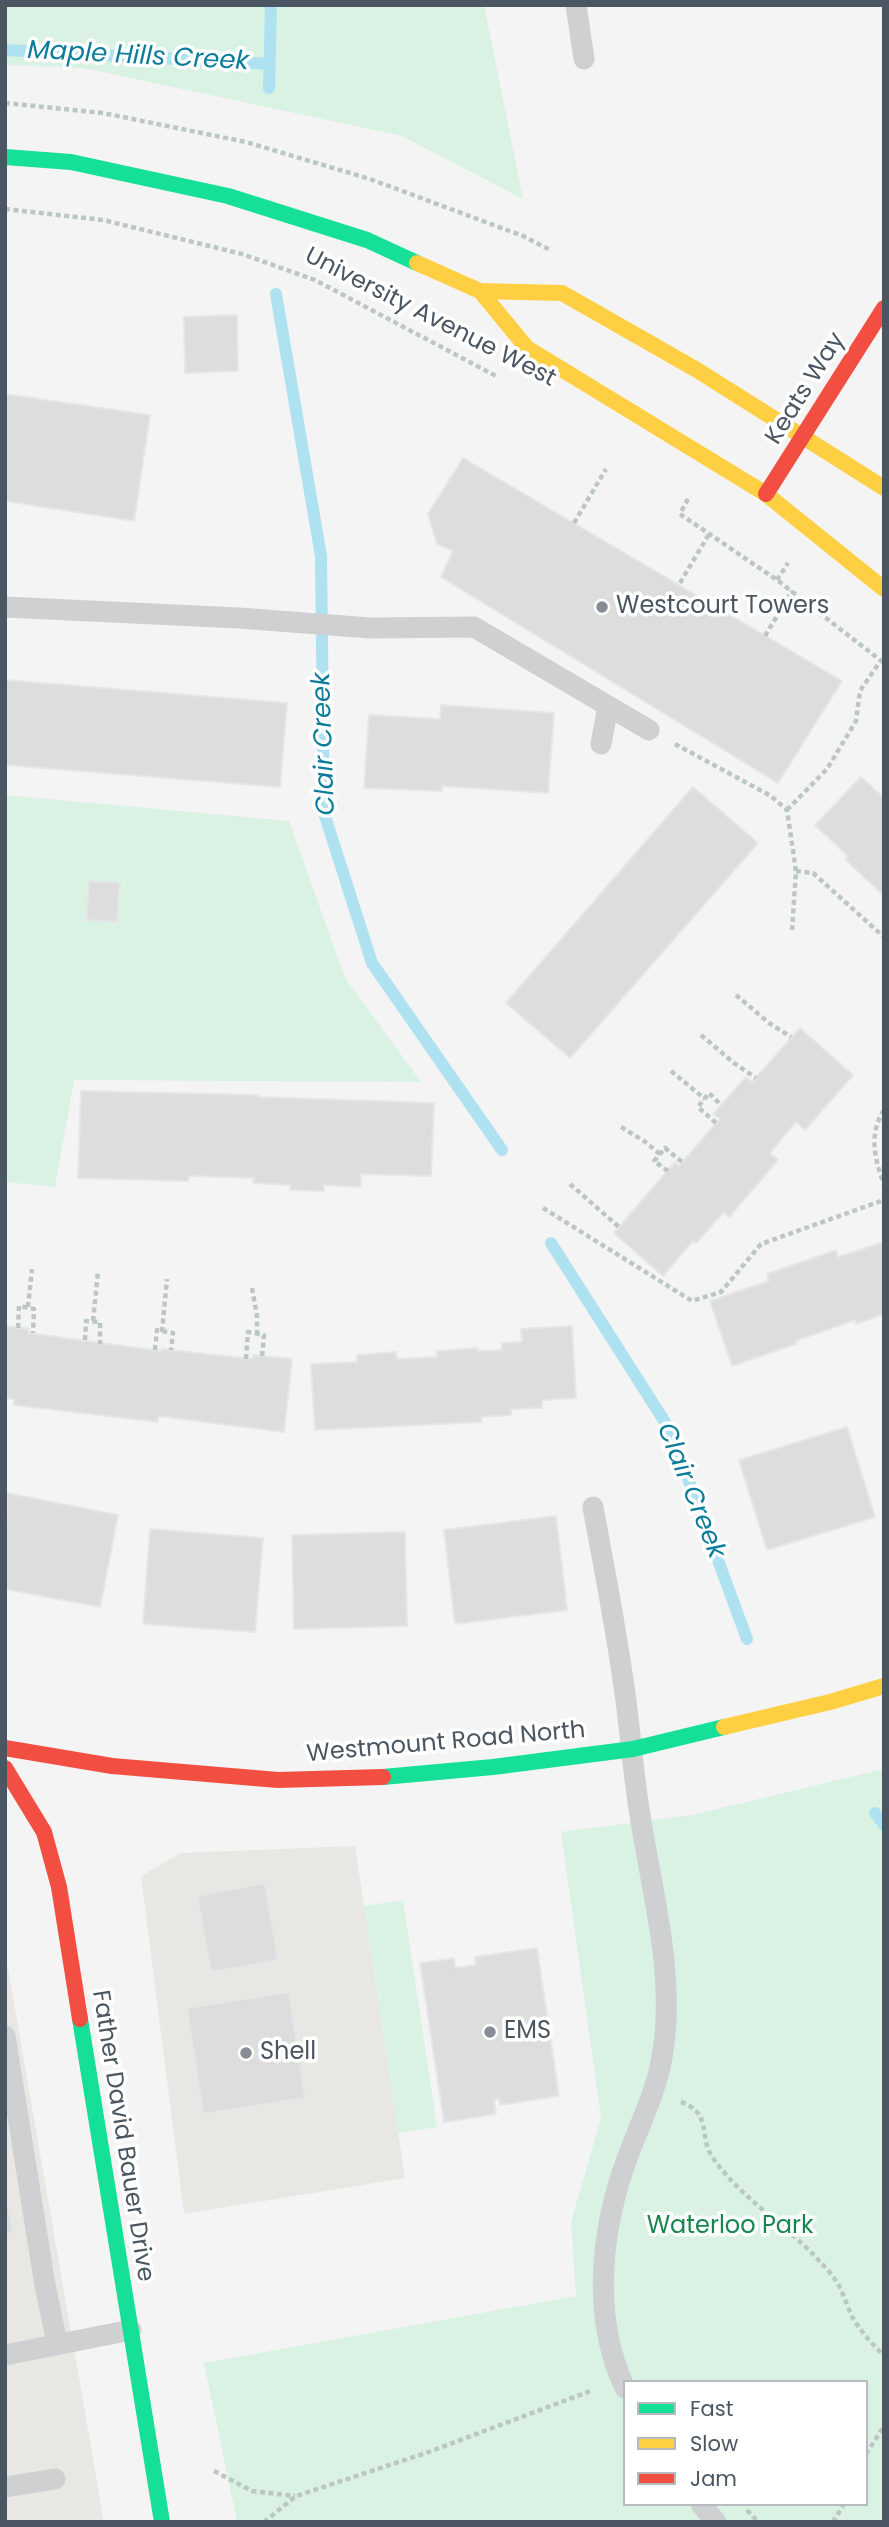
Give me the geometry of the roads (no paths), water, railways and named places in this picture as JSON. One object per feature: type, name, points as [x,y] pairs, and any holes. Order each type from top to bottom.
[{"type":"main road","name":"University Avenue West","points":[[5,157],[71,162],[228,196],[367,240],[480,291],[562,293],[697,370],[884,488]]},
{"type":"main road","name":"University Avenue West","points":[[480,291],[527,348],[766,494],[884,589]]},
{"type":"main road","name":"Keats Way","points":[[766,494],[884,308]]},
{"type":"main road","name":"Westmount Road North","points":[[5,1748],[112,1766],[278,1780],[382,1777],[494,1767],[633,1749],[830,1702],[884,1686]]},
{"type":"main road","name":"Father David Bauer Drive","points":[[5,1768],[44,1832],[59,1887],[162,2522]]},
{"type":"lane","points":[[576,5],[584,59]]},
{"type":"lane","points":[[5,607],[294,621],[370,628],[474,627],[649,730]]},
{"type":"lane","points":[[601,744],[608,706]]},
{"type":"lane","points":[[593,1507],[622,1672],[639,1814],[663,1939],[668,2002],[663,2052],[652,2099],[612,2201],[603,2259],[610,2346],[623,2384]]},
{"type":"lane","points":[[5,2036],[45,2285],[57,2343]]},
{"type":"lane","points":[[5,2355],[131,2330]]},
{"type":"lane","points":[[5,2487],[55,2479]]},
{"type":"lane","points":[[703,2506],[716,2522]]},
{"type":"waterway","name":"Clair Creek","points":[[269,88],[271,5]]},
{"type":"waterway","name":"Maple Hills Creek","points":[[5,50],[270,64]]},
{"type":"waterway","name":"Clair Creek","points":[[276,294],[321,556],[324,813],[372,963],[502,1150]]},
{"type":"waterway","name":"Clair Creek","points":[[551,1243],[670,1430],[747,1639]]},
{"type":"waterway","name":"Clair Creek","points":[[875,1813],[884,1825]]},
{"type":"place","name":"Westcourt Towers","points":[[602,607]]},
{"type":"place","name":"EMS","points":[[490,2032]]},
{"type":"place","name":"Shell","points":[[246,2053]]},
{"type":"park label","name":"Waterloo Park","points":[[730,2227]]}]
